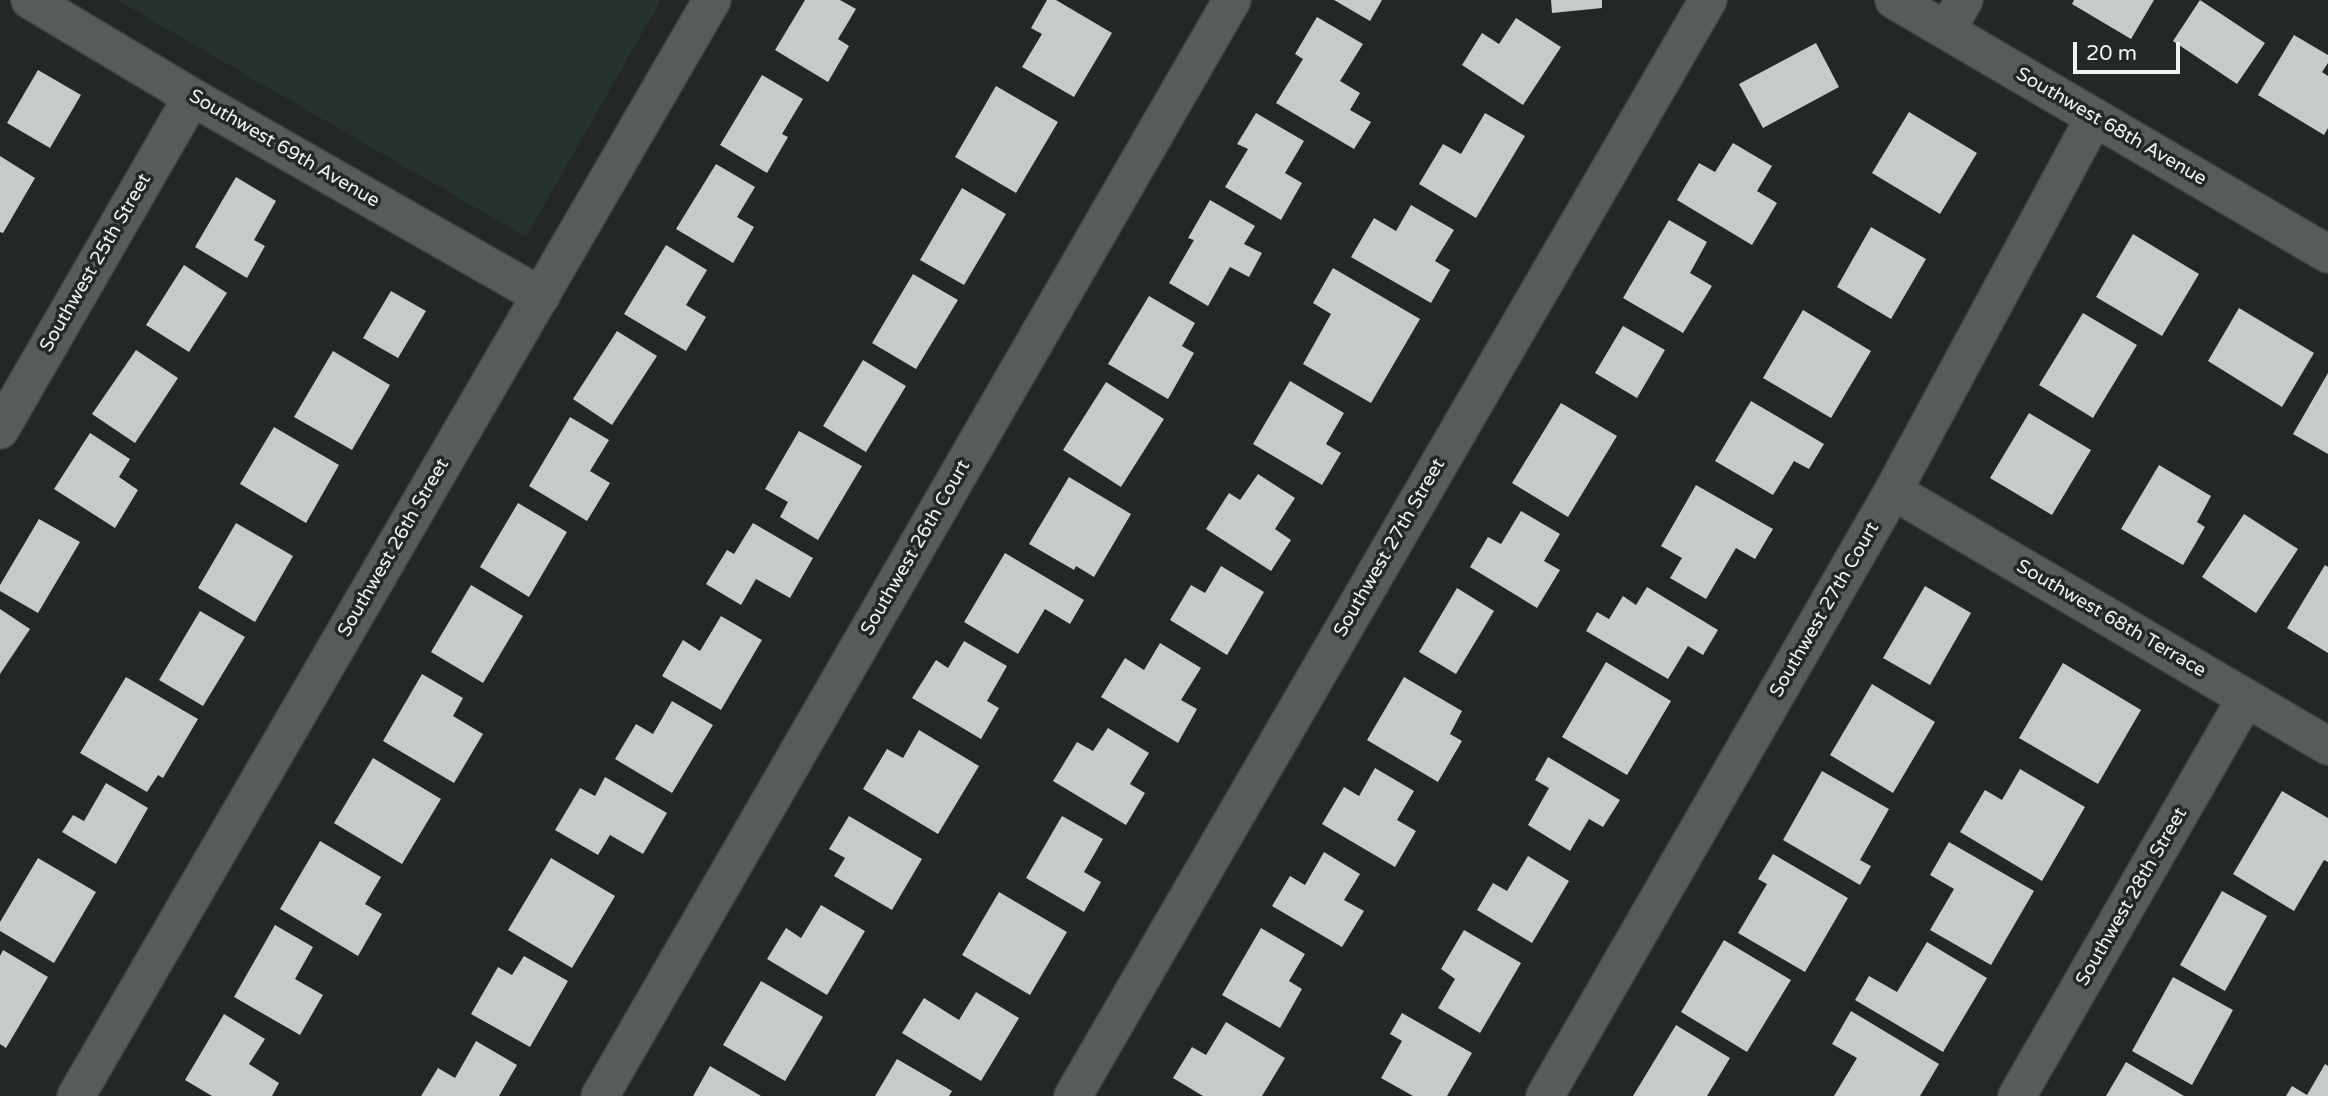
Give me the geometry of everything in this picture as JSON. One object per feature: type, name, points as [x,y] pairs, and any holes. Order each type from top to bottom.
[{"type":"street","name":"Southwest 69th Avenue","points":[[30,0],[192,97],[541,296]]},
{"type":"street","name":"Southwest 26th Street","points":[[76,1096],[712,0]]},
{"type":"street","name":"Southwest 26th Court","points":[[600,1096],[1232,0]]},
{"type":"street","name":"Southwest 27th Street","points":[[1073,1096],[1708,0]]},
{"type":"street","name":"Southwest 68th Avenue","points":[[1894,0],[1956,15],[2094,118],[2328,254]]},
{"type":"street","name":"Southwest 25th Street","points":[[0,430],[192,97]]},
{"type":"street","name":"Southwest 27th Court","points":[[1545,1096],[1893,491],[2094,118]]},
{"type":"street","name":"Southwest 68th Terrace","points":[[1893,491],[2328,746]]},
{"type":"street","name":"Southwest 28th Street","points":[[2017,1096],[2246,698]]},
{"type":"shaded area","points":[[117,0],[661,0],[526,237]]},
{"type":"building","points":[[805,0],[840,0],[856,9],[838,39],[849,46],[828,82],[775,50]]},
{"type":"building","points":[[1047,0],[1056,0],[1112,33],[1074,97],[1022,67],[1042,34],[1031,28]]},
{"type":"building","points":[[1334,0],[1382,0],[1370,21]]},
{"type":"building","points":[[1551,0],[1602,0],[1602,8],[1552,13]]},
{"type":"building","points":[[2074,0],[2154,0],[2131,39],[2072,4]]},
{"type":"building","points":[[2200,0],[2265,43],[2237,84],[2173,41]]},
{"type":"building","points":[[1317,17],[1363,44],[1340,81],[1360,93],[1350,110],[1371,122],[1354,149],[1276,103],[1303,59],[1295,54]]},
{"type":"building","points":[[1516,18],[1561,47],[1523,105],[1462,65],[1482,33],[1499,44]]},
{"type":"building","points":[[2294,35],[2328,55],[2328,63],[2322,72],[2328,76],[2328,128],[2324,135],[2258,95]]},
{"type":"building","points":[[1816,43],[1839,87],[1763,128],[1739,84]]},
{"type":"building","points":[[38,70],[81,95],[50,148],[7,123]]},
{"type":"building","points":[[762,75],[803,99],[782,134],[788,137],[767,173],[720,145]]},
{"type":"building","points":[[996,86],[1058,122],[1016,193],[955,157]]},
{"type":"building","points":[[1909,112],[1977,153],[1940,214],[1872,173]]},
{"type":"building","points":[[1256,113],[1304,141],[1285,173],[1302,183],[1281,220],[1225,187],[1248,149],[1237,144]]},
{"type":"building","points":[[1485,113],[1525,136],[1476,218],[1419,184],[1443,144],[1461,154]]},
{"type":"building","points":[[1733,143],[1772,166],[1757,191],[1777,203],[1752,245],[1677,200],[1699,163],[1715,172]]},
{"type":"building","points":[[0,156],[35,178],[3,233],[0,232]]},
{"type":"building","points":[[716,164],[755,187],[737,217],[754,227],[733,263],[676,229]]},
{"type":"building","points":[[236,177],[276,201],[254,240],[265,246],[247,278],[195,247]]},
{"type":"building","points":[[962,188],[1006,214],[964,285],[920,260]]},
{"type":"building","points":[[1210,200],[1255,226],[1244,244],[1262,253],[1249,277],[1230,267],[1208,306],[1169,283],[1194,240],[1188,238]]},
{"type":"building","points":[[1411,205],[1454,230],[1435,261],[1450,270],[1431,303],[1351,257],[1374,218],[1396,231]]},
{"type":"building","points":[[1669,220],[1707,242],[1690,273],[1712,286],[1683,333],[1623,298]]},
{"type":"building","points":[[1871,227],[1926,259],[1891,319],[1837,287]]},
{"type":"building","points":[[2133,234],[2199,274],[2162,336],[2096,297]]},
{"type":"building","points":[[666,245],[707,270],[686,305],[706,317],[686,351],[624,314]]},
{"type":"building","points":[[184,265],[227,293],[189,352],[146,325]]},
{"type":"building","points":[[1333,268],[1420,319],[1371,403],[1303,364],[1331,314],[1313,303]]},
{"type":"building","points":[[913,274],[958,300],[916,369],[872,343]]},
{"type":"building","points":[[391,291],[426,311],[398,358],[363,338]]},
{"type":"building","points":[[1149,296],[1195,323],[1182,346],[1194,353],[1168,399],[1108,364]]},
{"type":"building","points":[[2239,308],[2314,353],[2282,407],[2208,361]]},
{"type":"building","points":[[1803,310],[1871,351],[1831,418],[1763,378]]},
{"type":"building","points":[[2083,313],[2137,345],[2093,418],[2039,385]]},
{"type":"building","points":[[1623,326],[1665,350],[1637,398],[1595,373]]},
{"type":"building","points":[[617,331],[657,356],[612,425],[573,399]]},
{"type":"building","points":[[136,350],[178,378],[135,443],[92,414]]},
{"type":"building","points":[[333,351],[390,385],[352,450],[294,417]]},
{"type":"building","points":[[863,360],[906,386],[866,452],[823,426]]},
{"type":"building","points":[[2328,373],[2328,454],[2293,434]]},
{"type":"building","points":[[1290,381],[1344,413],[1326,444],[1341,453],[1322,485],[1253,444]]},
{"type":"building","points":[[1106,382],[1164,419],[1121,487],[1063,450]]},
{"type":"building","points":[[1751,401],[1824,444],[1809,469],[1794,461],[1773,495],[1715,461]]},
{"type":"building","points":[[1561,403],[1617,436],[1568,517],[1512,483]]},
{"type":"building","points":[[2029,413],[2091,450],[2052,515],[1990,478]]},
{"type":"building","points":[[570,417],[609,440],[590,471],[610,483],[587,521],[529,486]]},
{"type":"building","points":[[274,427],[339,465],[306,523],[240,484]]},
{"type":"building","points":[[799,431],[862,466],[818,540],[780,517],[788,502],[765,489]]},
{"type":"building","points":[[90,433],[130,459],[119,477],[138,490],[115,528],[54,489]]},
{"type":"building","points":[[2159,465],[2211,496],[2197,522],[2205,527],[2183,565],[2121,529]]},
{"type":"building","points":[[1258,474],[1295,498],[1275,529],[1291,540],[1271,571],[1206,529],[1229,493],[1240,500]]},
{"type":"building","points":[[1069,477],[1131,514],[1094,577],[1076,566],[1074,570],[1029,544]]},
{"type":"building","points":[[1696,485],[1773,529],[1755,559],[1736,548],[1706,599],[1670,578],[1682,558],[1661,546]]},
{"type":"building","points":[[518,503],[567,532],[529,597],[480,567]]},
{"type":"building","points":[[1521,511],[1560,534],[1544,561],[1560,570],[1537,608],[1470,567],[1488,537],[1501,544]]},
{"type":"building","points":[[2244,514],[2298,549],[2256,613],[2202,577]]},
{"type":"building","points":[[39,519],[80,542],[38,613],[0,591],[0,585]]},
{"type":"building","points":[[236,523],[293,556],[255,622],[198,588]]},
{"type":"building","points":[[753,523],[813,558],[790,598],[756,579],[741,605],[706,584],[727,550],[734,554]]},
{"type":"building","points":[[1005,553],[1084,600],[1070,624],[1045,609],[1018,654],[964,622]]},
{"type":"building","points":[[2325,565],[2328,567],[2328,653],[2287,628]]},
{"type":"building","points":[[1221,566],[1264,592],[1227,655],[1170,620],[1191,585],[1205,593]]},
{"type":"building","points":[[471,585],[523,616],[483,683],[431,652]]},
{"type":"building","points":[[1925,586],[1971,613],[1930,685],[1883,658]]},
{"type":"building","points":[[1647,587],[1718,630],[1703,655],[1688,646],[1668,679],[1586,631],[1597,612],[1609,619],[1623,596],[1636,605]]},
{"type":"building","points":[[1457,588],[1494,611],[1456,674],[1419,652]]},
{"type":"building","points":[[0,609],[30,629],[0,674]]},
{"type":"building","points":[[200,611],[245,637],[203,706],[159,680]]},
{"type":"building","points":[[721,616],[762,640],[721,710],[662,676],[683,640],[700,651]]},
{"type":"building","points":[[964,641],[1007,666],[987,701],[999,708],[981,739],[912,698],[936,660],[948,668]]},
{"type":"building","points":[[1160,643],[1201,668],[1181,700],[1197,709],[1178,743],[1101,697],[1125,658],[1144,670]]},
{"type":"building","points":[[1606,662],[1671,701],[1627,775],[1562,737]]},
{"type":"building","points":[[2063,663],[2141,710],[2098,784],[2019,738]]},
{"type":"building","points":[[422,674],[463,698],[453,716],[483,734],[454,783],[383,741]]},
{"type":"building","points":[[126,677],[198,719],[163,778],[158,775],[147,792],[80,753]]},
{"type":"building","points":[[1404,677],[1462,711],[1450,734],[1462,741],[1438,782],[1367,740]]},
{"type":"building","points":[[1872,684],[1935,722],[1893,793],[1830,755]]},
{"type":"building","points":[[672,701],[713,725],[672,793],[615,759],[636,724],[653,734]]},
{"type":"building","points":[[1108,728],[1149,753],[1130,784],[1145,793],[1126,825],[1053,781],[1077,742],[1093,751]]},
{"type":"building","points":[[919,730],[979,766],[938,834],[863,789],[887,749],[903,758]]},
{"type":"building","points":[[1548,757],[1620,800],[1603,827],[1589,819],[1570,851],[1528,825],[1549,788],[1535,780]]},
{"type":"building","points":[[373,758],[441,799],[402,864],[334,823]]},
{"type":"building","points":[[1375,768],[1414,791],[1397,820],[1416,831],[1395,867],[1322,824],[1344,787],[1359,796]]},
{"type":"building","points":[[2020,769],[2085,807],[2042,881],[1960,832],[1985,790],[2002,800]]},
{"type":"building","points":[[1822,771],[1889,809],[1860,860],[1871,866],[1860,885],[1783,840]]},
{"type":"building","points":[[605,777],[667,813],[643,854],[610,835],[598,855],[555,830],[580,788],[595,796]]},
{"type":"building","points":[[106,783],[148,808],[116,864],[62,832],[73,815],[84,821]]},
{"type":"building","points":[[2282,791],[2328,818],[2328,862],[2324,860],[2294,911],[2233,874]]},
{"type":"building","points":[[849,816],[922,859],[892,910],[834,876],[845,858],[829,849]]},
{"type":"building","points":[[1062,816],[1103,839],[1084,872],[1101,882],[1084,912],[1026,878]]},
{"type":"building","points":[[320,841],[381,877],[365,904],[382,914],[358,956],[280,909]]},
{"type":"building","points":[[1949,842],[2034,891],[1991,965],[1930,930],[1954,889],[1930,875]]},
{"type":"building","points":[[1324,852],[1360,874],[1344,900],[1364,911],[1342,947],[1272,906],[1290,876],[1305,885]]},
{"type":"building","points":[[1773,854],[1848,898],[1805,972],[1738,933],[1767,884],[1758,879]]},
{"type":"building","points":[[1528,856],[1569,881],[1532,943],[1477,910],[1493,883],[1507,891]]},
{"type":"building","points":[[38,858],[96,892],[54,963],[0,931],[0,922]]},
{"type":"building","points":[[551,858],[615,896],[572,968],[508,930]]},
{"type":"building","points":[[2222,891],[2267,916],[2225,991],[2180,965]]},
{"type":"building","points":[[999,892],[1067,932],[1030,995],[962,955]]},
{"type":"building","points":[[821,905],[865,931],[827,995],[767,959],[786,928],[801,938]]},
{"type":"building","points":[[275,925],[313,947],[295,979],[323,995],[300,1035],[234,997]]},
{"type":"building","points":[[1261,928],[1305,954],[1289,981],[1302,989],[1280,1028],[1222,995]]},
{"type":"building","points":[[1464,930],[1521,963],[1480,1033],[1438,1008],[1455,979],[1441,969]]},
{"type":"building","points":[[1724,940],[1791,980],[1747,1052],[1681,1012]]},
{"type":"building","points":[[1927,942],[1987,978],[1943,1052],[1855,1000],[1869,976],[1897,992]]},
{"type":"building","points":[[3,950],[48,977],[6,1048],[0,1044],[0,956]]},
{"type":"building","points":[[524,956],[568,981],[530,1047],[471,1014],[498,967],[512,975]]},
{"type":"building","points":[[2173,977],[2233,1010],[2192,1085],[2132,1051]]},
{"type":"building","points":[[761,981],[823,1017],[785,1081],[723,1045]]},
{"type":"building","points":[[976,992],[1019,1018],[981,1081],[902,1033],[924,998],[959,1020]]},
{"type":"building","points":[[1851,1011],[1939,1064],[1920,1096],[1834,1096],[1857,1058],[1832,1044]]},
{"type":"building","points":[[1402,1013],[1472,1053],[1447,1096],[1413,1096],[1381,1078],[1402,1041],[1390,1034]]},
{"type":"building","points":[[224,1014],[265,1039],[249,1064],[279,1083],[272,1096],[212,1096],[185,1080]]},
{"type":"building","points":[[1226,1022],[1285,1058],[1262,1096],[1203,1096],[1173,1078],[1192,1047],[1206,1055]]},
{"type":"building","points":[[1676,1025],[1730,1058],[1707,1096],[1633,1096]]},
{"type":"building","points":[[476,1041],[517,1065],[499,1096],[421,1096],[438,1068],[455,1078]]},
{"type":"building","points":[[897,1059],[952,1091],[949,1096],[875,1096]]},
{"type":"building","points":[[2126,1062],[2184,1096],[2106,1096]]},
{"type":"building","points":[[2325,1064],[2328,1066],[2328,1096],[2286,1096],[2292,1086],[2307,1095]]},
{"type":"building","points":[[710,1066],[761,1096],[693,1096]]}]
